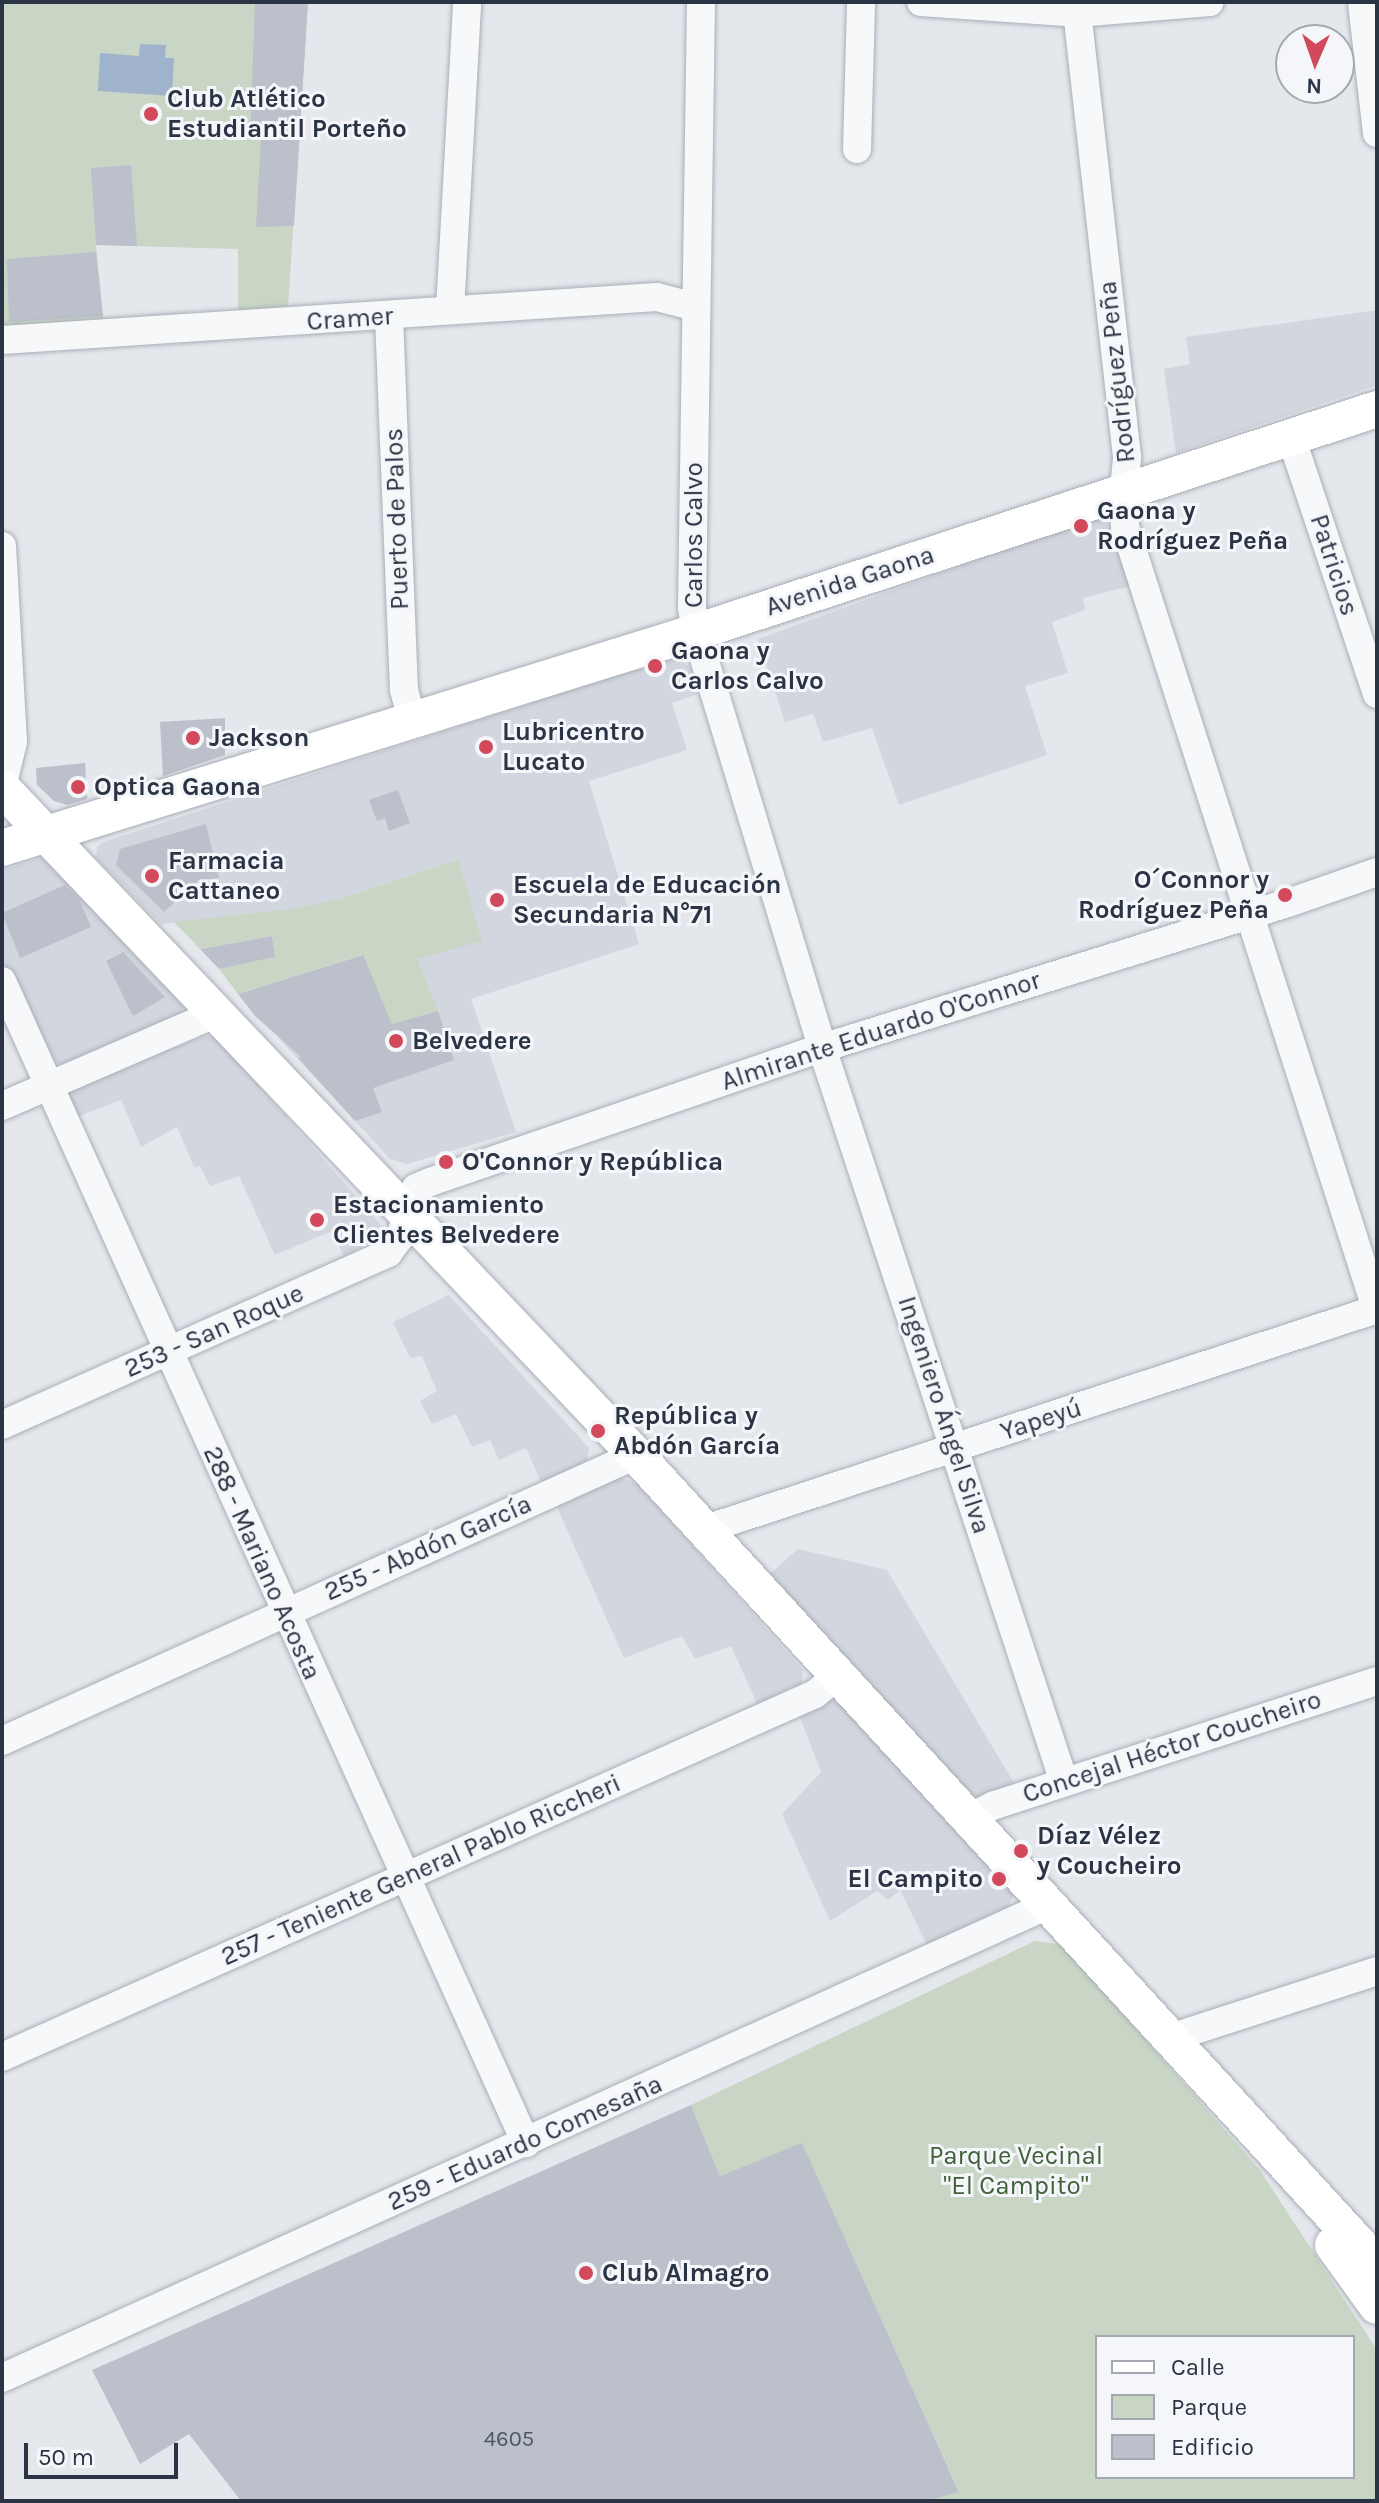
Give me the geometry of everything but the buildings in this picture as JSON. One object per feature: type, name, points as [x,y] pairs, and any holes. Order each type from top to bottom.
[{"type":"main road","name":"Avenida Gaona","points":[[2,848],[696,632],[1377,409]]},
{"type":"main road","points":[[2,787],[706,1529],[1254,2133],[1377,2264]]},
{"type":"main road","points":[[1254,2133],[1377,2306]]},
{"type":"street","points":[[450,310],[467,2]]},
{"type":"street","name":"Carlos Calvo","points":[[701,2],[692,607],[696,632],[822,1048]]},
{"type":"street","points":[[857,149],[861,2]]},
{"type":"street","points":[[921,2],[1077,8],[1210,2]]},
{"type":"street","points":[[1362,2],[1377,133]]},
{"type":"street","name":"Rodríguez Peña","points":[[1077,8],[1127,458],[1125,527],[1377,1310]]},
{"type":"street","name":"Cramer","points":[[2,340],[389,317],[450,310],[657,297],[696,307]]},
{"type":"street","name":"Puerto de Palos","points":[[389,317],[404,690],[412,720]]},
{"type":"street","name":"Patricios","points":[[1291,437],[1377,694]]},
{"type":"street","points":[[2,546],[13,742],[2,787]]},
{"type":"street","name":"Almirante Eduardo O'Connor","points":[[406,1216],[416,1188],[430,1182],[822,1048],[1249,916],[1377,872]]},
{"type":"street","name":"288 - Mariano Acosta","points":[[2,981],[284,1613],[526,2143]]},
{"type":"street","points":[[2,1106],[217,1013]]},
{"type":"street","name":"Ingeniero Ángel Silva","points":[[822,1048],[1064,1782]]},
{"type":"street","name":"253 - San Roque","points":[[2,1425],[388,1253],[401,1236],[406,1216]]},
{"type":"street","name":"Yapeyú","points":[[706,1529],[1377,1310]]},
{"type":"street","name":"255 - Abdón García","points":[[2,1741],[636,1455]]},
{"type":"street","name":"257 - Teniente General Pablo Riccheri","points":[[2,2057],[815,1694],[837,1676]]},
{"type":"street","name":"Concejal Héctor Coucheiro","points":[[969,1818],[995,1805],[1377,1681]]},
{"type":"street","name":"259 - Eduardo Comesaña","points":[[4,2372],[526,2143],[1048,1905]]},
{"type":"street","points":[[1170,2038],[1377,1971]]},
{"type":"shaded area","points":[[1377,310],[1377,385],[1176,453],[1164,369],[1190,364],[1186,337]]},
{"type":"shaded area","points":[[1092,518],[1108,522],[1130,586],[1083,598],[1085,610],[1052,622],[1068,673],[1025,686],[1047,755],[899,805],[872,728],[823,742],[813,714],[785,722],[758,639]]},
{"type":"shaded area","points":[[666,659],[680,659],[693,671],[698,694],[672,703],[687,750],[589,781],[639,944],[471,999],[516,1132],[407,1164],[390,1159],[276,1035],[382,1000],[417,959],[458,859],[339,899],[289,909],[161,924],[96,858],[97,847],[103,842]]},
{"type":"shaded area","points":[[36,859],[46,859],[184,1002],[181,1016],[65,1066],[49,1060],[2,961],[2,870]]},
{"type":"shaded area","points":[[205,1036],[216,1037],[385,1229],[383,1236],[344,1256],[332,1231],[275,1255],[239,1176],[210,1186],[200,1166],[194,1167],[177,1127],[141,1147],[121,1100],[74,1118],[68,1094],[73,1086]]},
{"type":"shaded area","points":[[449,1295],[589,1448],[587,1463],[544,1489],[526,1448],[499,1460],[490,1440],[472,1447],[456,1414],[432,1424],[420,1401],[437,1391],[422,1356],[410,1358],[393,1322]]},
{"type":"shaded area","points":[[619,1477],[637,1484],[803,1670],[802,1687],[760,1710],[731,1646],[695,1659],[682,1636],[624,1658],[556,1505]]},
{"type":"shaded area","points":[[798,1549],[887,1570],[1017,1788],[982,1798],[966,1792],[766,1577]]},
{"type":"shaded area","points":[[827,1697],[841,1704],[1010,1885],[1013,1896],[1006,1911],[927,1945],[900,1890],[888,1900],[877,1891],[830,1921],[782,1814],[821,1772],[797,1710]]},
{"type":"green space","name":"Club Atlético Estudiantil Porteño","points":[[2,2],[308,2],[288,307],[238,311],[238,249],[96,245],[104,325],[2,331]]},
{"type":"green space","points":[[458,859],[482,941],[417,959],[438,1011],[390,1024],[362,955],[238,994],[219,969],[275,957],[272,936],[200,949],[174,922],[289,909],[339,899]]},
{"type":"green space","name":"Parque Vecinal \"El Campito\"","points":[[1035,1941],[1062,1945],[1259,2169],[1377,2350],[1377,2501],[926,2501],[959,2491],[802,2144],[720,2176],[691,2105]]},
{"type":"water","points":[[140,44],[166,45],[165,58],[174,58],[172,96],[98,91],[100,53],[139,56]]},
{"type":"place","name":"Club Atlético Estudiantil Porteño","points":[[151,114]]},
{"type":"place","name":"Gaona y Rodríguez Peña","points":[[1081,526]]},
{"type":"place","name":"Gaona y Carlos Calvo","points":[[655,666]]},
{"type":"place","name":"Jackson","points":[[193,738]]},
{"type":"place","name":"Lubricentro Lucato","points":[[486,747]]},
{"type":"place","name":"Optica Gaona","points":[[78,787]]},
{"type":"place","name":"Farmacia Cattaneo","points":[[152,876]]},
{"type":"place","name":"O´Connor y Rodríguez Peña","points":[[1285,895]]},
{"type":"place","name":"Escuela de Educación Secundaria N°71","points":[[497,900]]},
{"type":"place","name":"Belvedere","points":[[396,1041]]},
{"type":"place","name":"O'Connor y República","points":[[446,1162]]},
{"type":"place","name":"Estacionamiento Clientes Belvedere","points":[[317,1220]]},
{"type":"place","name":"República y Abdón García","points":[[598,1431]]},
{"type":"place","name":"Díaz Vélez y Coucheiro","points":[[1021,1851]]},
{"type":"place","name":"El Campito","points":[[999,1879]]},
{"type":"place","name":"Club Almagro","points":[[586,2273]]}]
